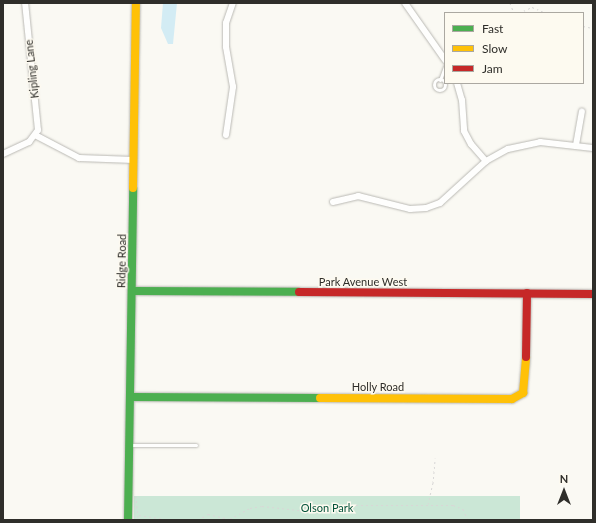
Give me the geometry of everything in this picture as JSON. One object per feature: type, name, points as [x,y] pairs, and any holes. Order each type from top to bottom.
[{"type":"street","name":"Kipling Lane","points":[[25,3],[38,130],[35,135]]},
{"type":"street","name":"Ridge Road","points":[[128,520],[133,291],[136,3]]},
{"type":"street","points":[[226,135],[233,87],[226,37],[226,23],[233,3]]},
{"type":"street","points":[[405,3],[444,59]]},
{"type":"street","points":[[457,84],[467,137],[486,161]]},
{"type":"street","points":[[576,145],[582,112]]},
{"type":"street","points":[[3,154],[29,142],[35,135],[79,158],[134,160]]},
{"type":"street","points":[[333,202],[358,196],[410,209],[426,208],[440,203],[486,161],[517,146],[540,142],[593,148]]},
{"type":"street","name":"Park Avenue West","points":[[133,291],[593,294]]},
{"type":"street","name":"Holly Road","points":[[131,397],[512,399],[523,393],[525,384],[527,293]]},
{"type":"lane","points":[[440,80],[444,69]]},
{"type":"lane","points":[[130,445],[196,445]]},
{"type":"path","points":[[521,12],[532,7],[544,12]]},
{"type":"path","points":[[428,505],[433,483],[435,458]]},
{"type":"path","points":[[198,520],[208,514],[230,519],[250,508],[262,506],[307,511],[351,505],[457,506],[465,512],[468,520]]},
{"type":"path","points":[[138,515],[170,520]]},
{"type":"green space","name":"Olson Park","points":[[134,496],[520,496],[520,520],[134,520]]},
{"type":"water","points":[[163,3],[177,3],[173,44],[168,44],[161,28]]},
{"type":"traffic: fast","points":[[128,520],[133,188]]},
{"type":"traffic: fast","points":[[133,291],[299,292]]},
{"type":"traffic: fast","points":[[131,397],[320,398]]},
{"type":"traffic: slow","points":[[133,188],[136,3]]},
{"type":"traffic: slow","points":[[320,398],[512,399],[523,393],[526,357]]},
{"type":"traffic: jam","points":[[299,292],[593,294]]},
{"type":"traffic: jam","points":[[526,357],[527,293]]}]
